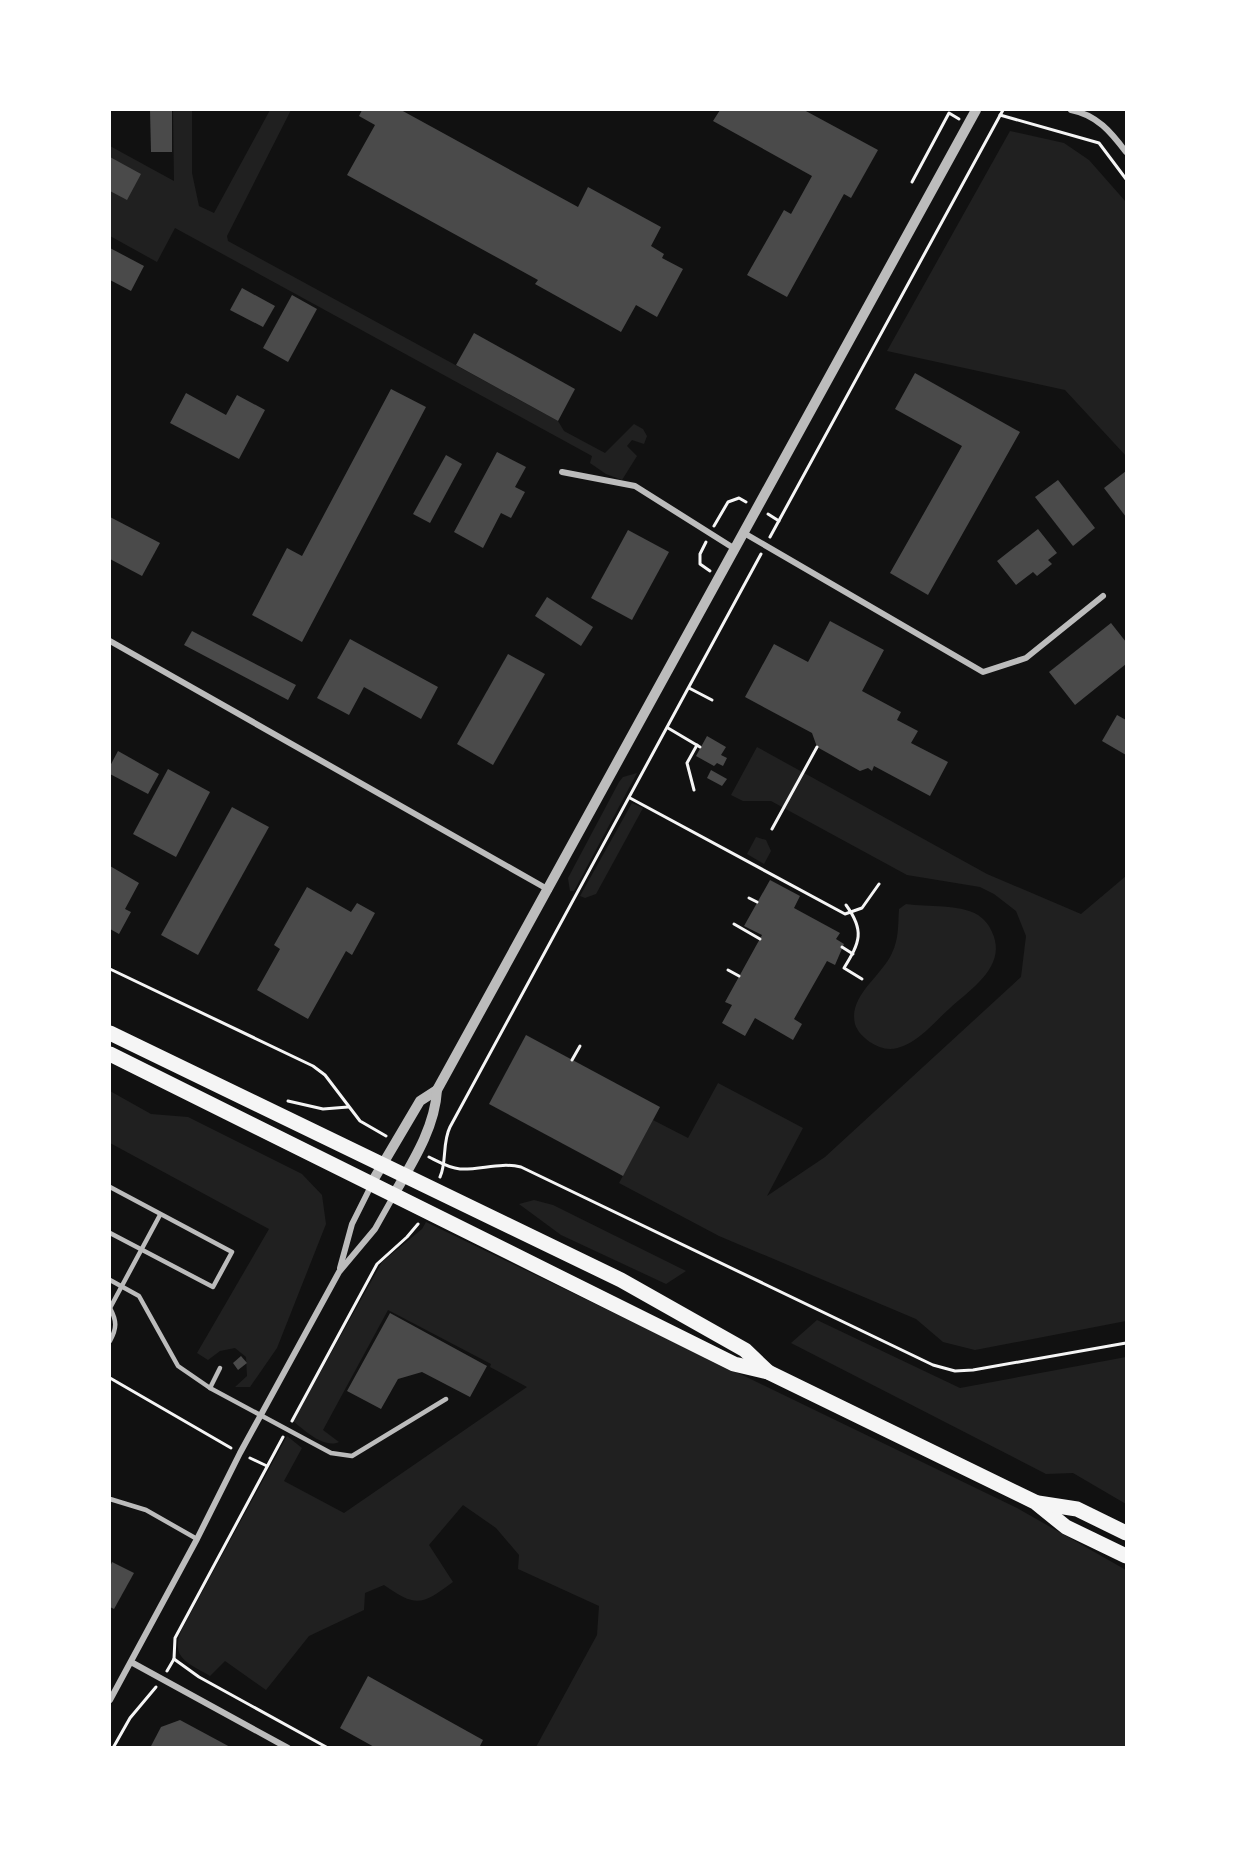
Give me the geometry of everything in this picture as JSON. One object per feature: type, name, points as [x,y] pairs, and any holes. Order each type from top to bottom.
[{"type":"main road","points":[[110,1033],[621,1280],[745,1350],[768,1372]]},
{"type":"main road","points":[[110,1054],[734,1364],[768,1372],[1035,1503],[1066,1527],[1126,1556]]},
{"type":"main road","points":[[1035,1503],[1077,1509],[1126,1533]]},
{"type":"street","points":[[110,1700],[240,1452],[339,1272],[375,1229],[404,1176],[436,1109],[437,1090],[976,110]]},
{"type":"street","points":[[1071,110],[1085,114],[1103,124],[1126,152]]},
{"type":"street","points":[[562,472],[635,486],[736,549]]},
{"type":"street","points":[[744,533],[983,672],[1026,658],[1103,596]]},
{"type":"street","points":[[110,641],[549,890]]},
{"type":"street","points":[[339,1272],[352,1224],[371,1184],[420,1101],[437,1090]]},
{"type":"street","points":[[131,1662],[288,1748]]},
{"type":"lane","points":[[110,1187],[232,1252],[213,1287],[110,1233]]},
{"type":"lane","points":[[110,1341],[116,1330],[115,1318],[110,1308],[160,1215]]},
{"type":"lane","points":[[110,1280],[139,1296],[178,1366],[210,1388],[331,1453],[352,1456],[446,1399]]},
{"type":"lane","points":[[210,1388],[220,1368]]},
{"type":"lane","points":[[110,1499],[146,1510],[196,1539]]},
{"type":"path","points":[[434,1190],[443,1170],[445,1139],[450,1127],[1003,110]]},
{"type":"path","points":[[912,182],[949,113],[968,124]]},
{"type":"path","points":[[1000,115],[1099,143],[1126,179]]},
{"type":"path","points":[[689,688],[712,700]]},
{"type":"path","points":[[668,728],[699,746],[687,763],[693,790]]},
{"type":"path","points":[[772,829],[817,747]]},
{"type":"path","points":[[630,798],[836,910],[852,914],[862,908],[879,884]]},
{"type":"path","points":[[750,898],[757,902]]},
{"type":"path","points":[[846,905],[852,914],[859,942],[844,968],[862,979]]},
{"type":"path","points":[[734,924],[760,939]]},
{"type":"path","points":[[842,947],[853,954]]},
{"type":"path","points":[[110,969],[313,1066],[325,1075],[360,1121],[395,1141]]},
{"type":"path","points":[[728,970],[739,976]]},
{"type":"path","points":[[572,1060],[580,1046]]},
{"type":"path","points":[[279,1096],[323,1109],[348,1107]]},
{"type":"path","points":[[417,1152],[442,1164],[462,1169],[501,1165],[521,1167],[933,1365],[955,1371],[973,1370],[1126,1343]]},
{"type":"path","points":[[113,1748],[130,1718],[162,1679],[174,1659],[175,1638],[377,1264],[407,1237],[424,1211]]},
{"type":"path","points":[[110,1378],[267,1466]]},
{"type":"path","points":[[174,1659],[199,1677],[328,1748]]},
{"type":"shaded area","points":[[173,110],[192,110],[192,173],[199,206],[214,213],[270,110],[291,110],[227,236],[228,241],[558,421],[564,431],[605,453],[634,424],[643,429],[647,436],[644,444],[632,440],[627,446],[637,456],[622,480],[606,474],[590,463],[592,456],[175,228],[157,262],[110,236],[110,146],[174,181]]},
{"type":"shaded area","points":[[1010,131],[1064,143],[1089,160],[1126,202],[1126,456],[1065,390],[887,351]]},
{"type":"shaded area","points":[[757,747],[987,874],[1081,914],[1126,876],[1126,1321],[975,1350],[943,1342],[916,1319],[719,1236],[619,1183],[653,1120],[688,1138],[718,1083],[803,1128],[767,1196],[825,1157],[1021,977],[1026,936],[1016,911],[994,894],[980,887],[907,875],[771,801],[743,801],[731,795]]},
{"type":"shaded area","points":[[637,773],[574,891],[570,891],[568,878],[619,782],[623,777]]},
{"type":"shaded area","points":[[632,803],[643,808],[596,894],[585,898],[580,896]]},
{"type":"shaded area","points":[[756,837],[766,840],[771,851],[764,864],[747,854]]},
{"type":"shaded area","points":[[906,904],[953,907],[978,915],[992,932],[996,944],[995,956],[985,976],[922,1034],[899,1048],[890,1049],[880,1047],[860,1033],[855,1024],[854,1014],[861,995],[892,953],[897,937],[899,909]]},
{"type":"shaded area","points":[[110,1091],[151,1114],[188,1117],[302,1174],[322,1195],[326,1224],[277,1348],[250,1387],[235,1387],[247,1376],[246,1357],[235,1348],[220,1351],[208,1360],[197,1353],[269,1229],[110,1143]]},
{"type":"shaded area","points":[[534,1200],[553,1205],[686,1271],[666,1284],[561,1235],[519,1204]]},
{"type":"shaded area","points":[[426,1222],[1017,1508],[1126,1570],[1126,1747],[536,1747],[597,1635],[599,1606],[518,1569],[519,1555],[496,1528],[463,1505],[429,1545],[453,1582],[434,1595],[419,1601],[412,1600],[384,1585],[365,1593],[364,1610],[309,1636],[266,1690],[225,1661],[210,1676],[188,1663],[179,1653],[182,1629],[287,1436],[302,1448],[284,1481],[344,1513],[527,1387],[490,1367],[491,1364],[388,1310],[323,1430],[339,1442],[321,1441],[293,1421],[382,1262],[422,1229]]},
{"type":"shaded area","points":[[817,1320],[960,1388],[1126,1357],[1126,1504],[1073,1473],[1046,1474],[791,1343]]},
{"type":"building","points":[[150,110],[172,110],[172,152],[151,152]]},
{"type":"building","points":[[362,110],[401,110],[578,207],[588,187],[661,227],[651,246],[664,254],[662,258],[683,269],[657,317],[636,305],[621,332],[535,284],[538,280],[347,175],[375,125],[359,116]]},
{"type":"building","points":[[720,110],[804,110],[878,150],[851,198],[844,194],[787,297],[747,275],[784,210],[791,214],[812,176],[713,121]]},
{"type":"building","points":[[110,157],[141,174],[127,200],[110,191]]},
{"type":"building","points":[[110,248],[144,266],[131,291],[110,280]]},
{"type":"building","points":[[242,288],[275,306],[263,327],[230,310]]},
{"type":"building","points":[[292,295],[317,309],[288,362],[263,348]]},
{"type":"building","points":[[474,333],[575,389],[558,421],[456,365]]},
{"type":"building","points":[[915,373],[1020,432],[928,595],[890,573],[962,446],[895,409]]},
{"type":"building","points":[[391,389],[426,407],[302,642],[252,615],[287,548],[302,556]]},
{"type":"building","points":[[186,393],[226,415],[237,395],[265,410],[239,459],[170,423]]},
{"type":"building","points":[[497,452],[526,467],[515,487],[525,492],[511,518],[501,513],[483,548],[454,532]]},
{"type":"building","points":[[446,455],[462,464],[430,523],[413,514]]},
{"type":"building","points":[[1126,471],[1126,517],[1104,488]]},
{"type":"building","points":[[1058,480],[1095,528],[1073,546],[1035,497]]},
{"type":"building","points":[[110,517],[160,543],[142,576],[110,559]]},
{"type":"building","points":[[1038,529],[1057,553],[1048,560],[1052,564],[1037,576],[1033,572],[1016,585],[997,561]]},
{"type":"building","points":[[628,530],[669,552],[632,620],[591,598]]},
{"type":"building","points":[[547,597],[593,627],[581,646],[535,616]]},
{"type":"building","points":[[830,621],[884,650],[862,691],[901,712],[897,720],[918,731],[911,743],[948,762],[930,796],[874,766],[872,771],[868,768],[860,771],[817,747],[812,733],[745,697],[774,644],[808,662]]},
{"type":"building","points":[[1111,623],[1126,642],[1126,664],[1075,705],[1049,672]]},
{"type":"building","points":[[192,631],[296,685],[288,700],[184,645]]},
{"type":"building","points":[[350,639],[438,687],[421,719],[364,687],[349,715],[317,698]]},
{"type":"building","points":[[508,654],[545,674],[493,765],[457,744]]},
{"type":"building","points":[[1117,715],[1126,720],[1126,755],[1102,741]]},
{"type":"building","points":[[707,736],[726,747],[721,755],[727,758],[723,766],[717,763],[714,766],[696,756]]},
{"type":"building","points":[[118,751],[159,774],[148,794],[110,774],[110,766]]},
{"type":"building","points":[[168,769],[210,792],[176,857],[133,834]]},
{"type":"building","points":[[711,770],[727,779],[722,786],[707,778]]},
{"type":"building","points":[[232,807],[269,827],[198,955],[161,935]]},
{"type":"building","points":[[110,866],[139,883],[125,909],[131,912],[119,934],[110,929]]},
{"type":"building","points":[[770,880],[800,896],[794,908],[840,933],[836,939],[844,944],[835,965],[827,961],[794,1019],[802,1024],[793,1040],[755,1018],[745,1036],[722,1023],[732,1005],[725,1002],[762,935],[744,926]]},
{"type":"building","points":[[307,887],[351,912],[357,903],[375,913],[352,955],[346,951],[308,1019],[257,990],[280,949],[274,945]]},
{"type":"building","points":[[526,1035],[660,1107],[623,1176],[489,1104]]},
{"type":"building","points":[[390,1313],[487,1366],[470,1397],[422,1372],[398,1379],[381,1409],[347,1391]]},
{"type":"building","points":[[241,1356],[247,1363],[238,1370],[233,1363]]},
{"type":"building","points":[[112,1562],[134,1573],[114,1609],[110,1607]]},
{"type":"building","points":[[368,1676],[483,1740],[479,1748],[376,1748],[340,1728]]},
{"type":"building","points":[[180,1720],[232,1748],[150,1748],[161,1727]]}]
